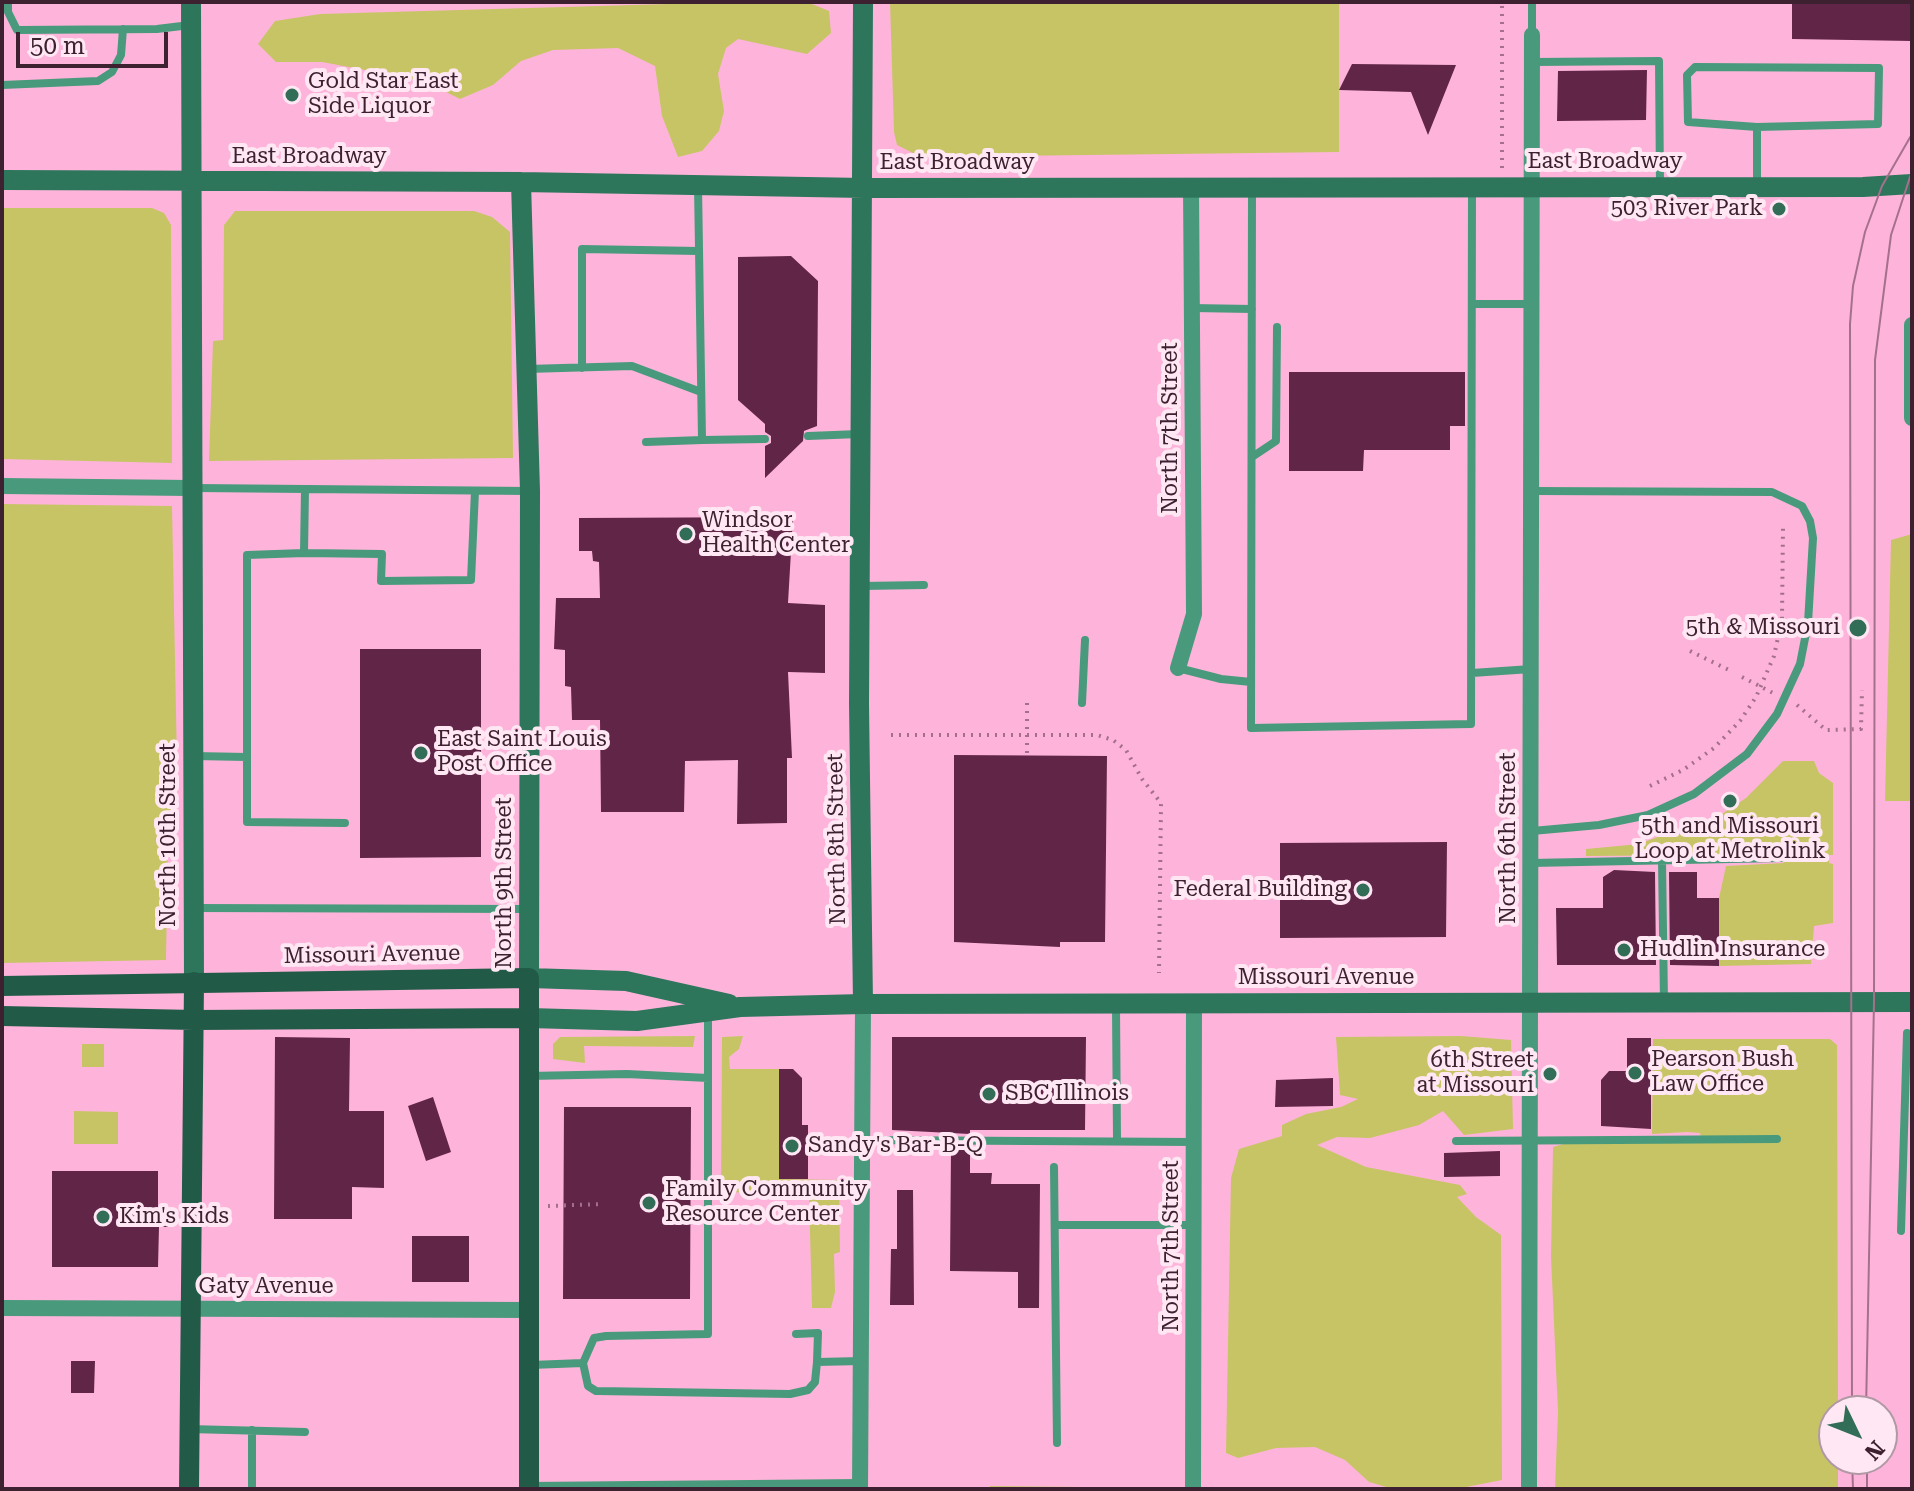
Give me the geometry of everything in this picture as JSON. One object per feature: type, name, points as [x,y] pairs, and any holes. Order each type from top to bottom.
[{"type":"main road","name":"North 10th Street","points":[[189,1489],[188,1309],[194,1020],[190,488],[191,2]]},
{"type":"main road","name":"North 8th Street","points":[[863,2],[863,1004]]},
{"type":"main road","name":"East Broadway","points":[[2,180],[521,182],[864,188],[1757,187],[1912,184]]},
{"type":"main road","name":"North 9th Street","points":[[521,182],[530,491],[529,1487]]},
{"type":"main road","name":"Missouri Avenue","points":[[2,986],[529,978],[626,981],[740,1007]]},
{"type":"main road","name":"Missouri Avenue","points":[[2,1016],[194,1020],[529,1018],[637,1021],[740,1007],[863,1004],[1912,1002]]},
{"type":"street","name":"North 6th Street","points":[[1529,1489],[1532,35]]},
{"type":"street","name":"North 7th Street","points":[[1178,668],[1194,614],[1191,186]]},
{"type":"street","points":[[1912,325],[1912,418]]},
{"type":"street","points":[[2,486],[190,488]]},
{"type":"street","name":"North 7th Street","points":[[1193,1489],[1194,1003]]},
{"type":"street","name":"North 8th Street","points":[[860,1486],[863,1004]]},
{"type":"street","name":"Gaty Avenue","points":[[2,1308],[530,1310]]},
{"type":"lane","points":[[8,2],[8,12],[17,30],[191,25]]},
{"type":"lane","points":[[1532,2],[1532,35]]},
{"type":"lane","points":[[2,85],[98,81],[112,72],[121,55],[123,29]]},
{"type":"lane","points":[[1533,62],[1659,61],[1660,186]]},
{"type":"lane","points":[[1695,67],[1879,68],[1878,124],[1757,127],[1688,122],[1687,75],[1695,67]]},
{"type":"lane","points":[[1757,127],[1757,187]]},
{"type":"lane","points":[[698,185],[702,440]]},
{"type":"lane","points":[[1252,186],[1251,728],[1471,724],[1472,186]]},
{"type":"lane","points":[[582,368],[582,249],[699,251]]},
{"type":"lane","points":[[1473,304],[1532,304]]},
{"type":"lane","points":[[1192,308],[1252,309]]},
{"type":"lane","points":[[1252,457],[1276,441],[1277,327]]},
{"type":"lane","points":[[526,369],[632,366],[701,392]]},
{"type":"lane","points":[[808,436],[863,434]]},
{"type":"lane","points":[[646,442],[765,439]]},
{"type":"lane","points":[[190,488],[530,491]]},
{"type":"lane","points":[[304,553],[305,489]]},
{"type":"lane","points":[[345,823],[247,822],[247,555],[382,554],[381,581],[471,580],[475,491]]},
{"type":"lane","points":[[1532,491],[1772,492],[1802,506],[1810,521],[1813,538],[1808,623],[1800,664],[1782,707],[1747,754],[1694,794],[1648,815],[1599,825],[1532,831]]},
{"type":"lane","points":[[861,586],[924,585]]},
{"type":"lane","points":[[1082,703],[1085,640]]},
{"type":"lane","points":[[1178,668],[1221,679],[1251,682]]},
{"type":"lane","points":[[1472,673],[1532,669]]},
{"type":"lane","points":[[192,756],[247,757]]},
{"type":"lane","points":[[1531,863],[1782,858]]},
{"type":"lane","points":[[1662,860],[1664,1002]]},
{"type":"lane","points":[[193,908],[529,909]]},
{"type":"lane","points":[[1116,1003],[1117,1141]]},
{"type":"lane","points":[[708,1012],[708,1334],[594,1338],[583,1363],[588,1386],[596,1391],[790,1394],[808,1390],[815,1382],[818,1333],[796,1334]]},
{"type":"lane","points":[[1901,1231],[1907,1033]]},
{"type":"lane","points":[[528,1076],[627,1074],[708,1078]]},
{"type":"lane","points":[[1456,1141],[1777,1139]]},
{"type":"lane","points":[[862,1140],[1194,1142]]},
{"type":"lane","points":[[1054,1167],[1057,1443]]},
{"type":"lane","points":[[1055,1225],[1194,1225]]},
{"type":"lane","points":[[817,1362],[861,1361]]},
{"type":"lane","points":[[530,1365],[583,1363]]},
{"type":"lane","points":[[189,1429],[305,1432]]},
{"type":"lane","points":[[252,1430],[252,1489]]},
{"type":"lane","points":[[529,1487],[860,1486]]},
{"type":"path","points":[[1502,2],[1502,186]]},
{"type":"path","points":[[1650,786],[1683,770],[1714,748],[1740,721],[1761,687],[1774,656],[1782,619],[1783,526]]},
{"type":"path","points":[[1690,651],[1729,670]]},
{"type":"path","points":[[1742,677],[1775,694]]},
{"type":"path","points":[[1797,705],[1826,730],[1861,729],[1862,690]]},
{"type":"path","points":[[1027,702],[1027,753]]},
{"type":"path","points":[[891,735],[1097,735],[1113,740],[1126,750],[1142,779],[1161,803],[1159,973]]},
{"type":"path","points":[[548,1206],[602,1204]]},
{"type":"shaded area","points":[[807,2],[829,11],[831,33],[807,54],[738,39],[726,48],[718,74],[724,111],[719,131],[702,151],[678,157],[662,116],[655,66],[618,48],[553,50],[521,61],[493,85],[460,99],[424,81],[322,62],[276,62],[258,44],[275,21],[320,14]]},
{"type":"shaded area","points":[[890,2],[1339,2],[1339,152],[921,157],[897,145],[894,132]]},
{"type":"shaded area","points":[[2,208],[152,208],[164,213],[171,225],[172,463],[2,459]]},
{"type":"shaded area","points":[[235,211],[474,211],[492,217],[510,232],[513,458],[209,461],[213,341],[223,340],[224,225]]},
{"type":"shaded area","points":[[2,504],[172,506],[178,816],[168,839],[166,960],[2,963]]},
{"type":"shaded area","points":[[1912,534],[1912,801],[1885,801],[1891,540]]},
{"type":"shaded area","points":[[1783,761],[1814,761],[1819,773],[1833,783],[1833,855],[1736,855],[1728,851],[1726,855],[1586,856],[1586,849],[1639,844],[1697,822],[1701,828],[1746,798]]},
{"type":"shaded area","points":[[1829,857],[1829,863],[1833,864],[1833,923],[1814,926],[1811,964],[1719,966],[1719,898],[1726,866],[1784,863],[1784,858]]},
{"type":"shaded area","points":[[695,1036],[693,1047],[584,1046],[585,1063],[553,1059],[553,1044],[560,1037]]},
{"type":"shaded area","points":[[743,1036],[739,1049],[729,1057],[730,1069],[779,1069],[779,1179],[839,1180],[840,1252],[834,1254],[835,1292],[831,1308],[812,1308],[809,1194],[721,1192],[722,1037]]},
{"type":"shaded area","points":[[1461,1036],[1511,1040],[1513,1129],[1464,1135],[1443,1111],[1419,1125],[1370,1138],[1337,1137],[1317,1145],[1366,1167],[1460,1185],[1467,1194],[1457,1197],[1476,1217],[1501,1235],[1502,1480],[1456,1489],[1393,1489],[1369,1482],[1345,1460],[1315,1447],[1276,1448],[1238,1458],[1226,1453],[1231,1178],[1239,1149],[1282,1136],[1282,1125],[1306,1114],[1341,1107],[1358,1099],[1340,1095],[1336,1037]]},
{"type":"shaded area","points":[[1653,1039],[1830,1039],[1837,1045],[1838,1395],[1818,1395],[1818,1475],[1838,1475],[1838,1489],[1555,1489],[1558,1412],[1551,1257],[1553,1147],[1567,1143],[1667,1143],[1701,1138],[1700,1133],[1652,1134]]},
{"type":"shaded area","points":[[82,1044],[104,1044],[104,1067],[82,1067]]},
{"type":"shaded area","points":[[74,1111],[118,1112],[118,1144],[74,1144]]},
{"type":"shaded area","points":[[990,1486],[1175,1488],[990,1489]]},
{"type":"building","points":[[1792,2],[1912,2],[1912,41],[1792,39]]},
{"type":"building","points":[[1352,64],[1456,65],[1428,135],[1411,92],[1339,90]]},
{"type":"building","points":[[1647,70],[1646,120],[1557,121],[1558,71]]},
{"type":"building","points":[[791,256],[818,281],[817,426],[804,431],[803,441],[765,478],[765,446],[771,443],[771,436],[765,432],[765,424],[738,400],[738,257]]},
{"type":"building","points":[[1289,372],[1465,372],[1465,426],[1450,426],[1450,450],[1364,450],[1363,471],[1289,471]]},
{"type":"building","name":"Windsor Health Center","points":[[793,517],[788,603],[825,605],[825,673],[788,672],[792,758],[787,758],[787,823],[737,824],[738,760],[685,761],[684,812],[601,812],[600,720],[572,720],[571,687],[565,686],[565,650],[554,649],[556,598],[600,598],[599,562],[593,561],[592,551],[579,551],[579,518]]},
{"type":"building","name":"East Saint Louis Post Office","points":[[360,649],[481,649],[481,857],[360,858]]},
{"type":"building","points":[[954,755],[1107,756],[1105,942],[1060,942],[1060,947],[954,942]]},
{"type":"building","name":"Federal Building","points":[[1447,842],[1446,937],[1280,938],[1280,843]]},
{"type":"building","points":[[1614,870],[1655,872],[1656,965],[1557,965],[1556,908],[1603,908],[1603,877]]},
{"type":"building","points":[[1669,872],[1697,872],[1697,898],[1719,898],[1719,966],[1670,965]]},
{"type":"building","points":[[275,1037],[350,1038],[349,1111],[384,1111],[384,1188],[352,1187],[352,1219],[274,1219]]},
{"type":"building","name":"SBC Illinois","points":[[892,1037],[1086,1037],[1085,1130],[970,1130],[970,1134],[892,1130]]},
{"type":"building","points":[[1627,1038],[1651,1038],[1651,1129],[1601,1126],[1601,1080],[1609,1071],[1627,1071]]},
{"type":"building","points":[[779,1069],[793,1069],[802,1078],[802,1125],[808,1125],[808,1179],[779,1179]]},
{"type":"building","points":[[1333,1078],[1333,1106],[1275,1107],[1276,1080]]},
{"type":"building","points":[[433,1097],[451,1152],[426,1161],[408,1106]]},
{"type":"building","name":"Family Community Resource Center","points":[[564,1107],[691,1107],[690,1299],[563,1299]]},
{"type":"building","points":[[951,1148],[970,1148],[970,1173],[992,1173],[991,1184],[1040,1184],[1039,1308],[1018,1308],[1018,1272],[950,1271]]},
{"type":"building","points":[[1500,1151],[1500,1176],[1444,1177],[1444,1153]]},
{"type":"building","points":[[52,1171],[158,1171],[158,1210],[168,1210],[168,1227],[159,1227],[158,1267],[52,1267]]},
{"type":"building","points":[[897,1190],[913,1190],[914,1305],[890,1305],[891,1249],[897,1249]]},
{"type":"building","points":[[412,1236],[469,1236],[469,1282],[412,1282]]},
{"type":"building","points":[[71,1361],[95,1361],[94,1393],[71,1393]]},
{"type":"tram line","points":[[1852,1395],[1850,324],[1853,286],[1865,232],[1882,186],[1912,134]]},
{"type":"tram line","points":[[1866,1395],[1874,1002],[1875,360],[1891,235],[1912,171]]},
{"type":"tram line","points":[[1853,1475],[1853,1489]]},
{"type":"tram line","points":[[1867,1475],[1867,1489]]},
{"type":"place","name":"Gold Star East Side Liquor","points":[[292,95]]},
{"type":"place","name":"503 River Park","points":[[1779,209]]},
{"type":"place","name":"Windsor Health Center","points":[[686,534]]},
{"type":"place","name":"5th & Missouri","points":[[1858,628]]},
{"type":"place","name":"East Saint Louis Post Office","points":[[421,753]]},
{"type":"place","name":"5th and Missouri Loop at Metrolink","points":[[1730,801]]},
{"type":"place","name":"Federal Building","points":[[1363,890]]},
{"type":"place","name":"Hudlin Insurance","points":[[1624,950]]},
{"type":"place","name":"Pearson Bush Law Office","points":[[1635,1073]]},
{"type":"place","name":"6th Street at Missouri","points":[[1550,1074]]},
{"type":"place","name":"SBC Illinois","points":[[989,1094]]},
{"type":"place","name":"Sandy's Bar-B-Q","points":[[792,1146]]},
{"type":"place","name":"Family Community Resource Center","points":[[649,1203]]},
{"type":"place","name":"Kim's Kids","points":[[103,1217]]}]
